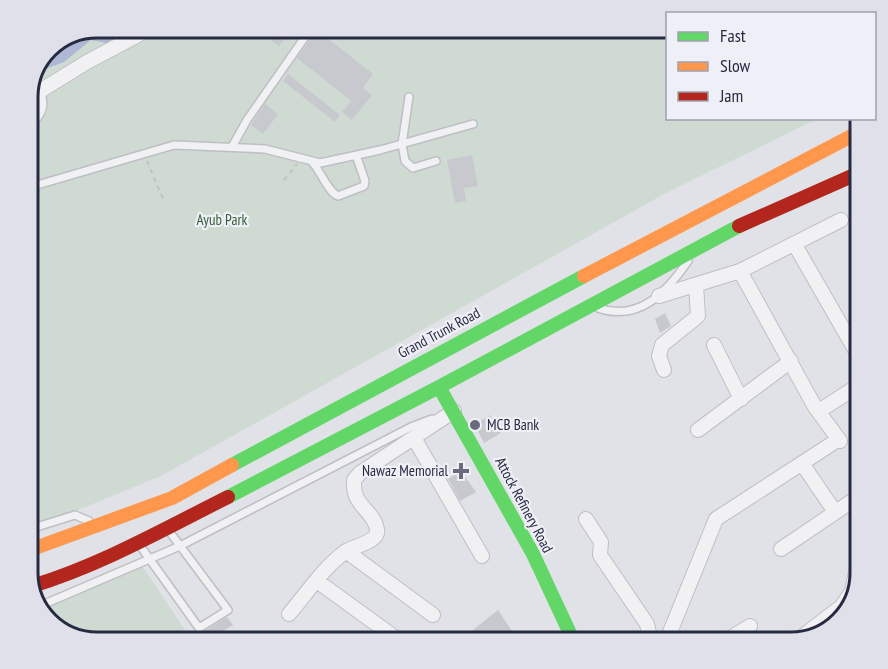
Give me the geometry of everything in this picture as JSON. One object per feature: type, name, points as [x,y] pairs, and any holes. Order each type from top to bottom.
[{"type":"main road","name":"Grand Trunk Road","points":[[38,546],[172,498],[432,356],[850,137]]},
{"type":"main road","points":[[39,584],[58,578],[138,543],[166,526],[440,387],[699,246],[850,179]]},
{"type":"main road","name":"Attock Refinery Road","points":[[440,387],[533,554],[569,632]]},
{"type":"street","points":[[39,89],[134,37]]},
{"type":"street","points":[[659,296],[740,271],[841,220]]},
{"type":"street","points":[[795,245],[850,341]]},
{"type":"street","points":[[670,632],[716,519],[837,442],[740,271]]},
{"type":"street","points":[[664,370],[659,356],[662,345],[698,316],[696,285]]},
{"type":"street","points":[[714,345],[741,399]]},
{"type":"street","points":[[698,430],[791,361]]},
{"type":"street","points":[[819,411],[850,391]]},
{"type":"street","points":[[289,614],[334,560],[346,551],[371,540],[377,534],[377,527],[356,499],[354,480],[360,473],[454,411]]},
{"type":"street","points":[[414,438],[482,556]]},
{"type":"street","points":[[803,465],[835,512]]},
{"type":"street","points":[[781,549],[850,502]]},
{"type":"street","points":[[586,519],[601,542],[600,555],[646,624],[648,632]]},
{"type":"street","points":[[346,551],[433,615]]},
{"type":"street","points":[[317,580],[387,632]]},
{"type":"street","points":[[817,625],[835,611]]},
{"type":"street","points":[[740,632],[750,626]]},
{"type":"lane","points":[[232,147],[247,120],[305,37]]},
{"type":"lane","points":[[38,95],[44,100],[43,110],[38,115]]},
{"type":"lane","points":[[410,97],[402,144],[408,165],[413,168],[436,161]]},
{"type":"lane","points":[[313,164],[402,144],[473,124]]},
{"type":"lane","points":[[38,185],[144,156],[174,145],[232,147],[265,149],[313,164],[322,173],[332,193],[338,196],[364,186],[356,155]]},
{"type":"lane","points":[[590,306],[612,313],[624,313],[659,296],[699,246]]},
{"type":"lane","points":[[46,603],[180,546],[411,427],[454,411]]},
{"type":"lane","points":[[38,527],[75,515],[100,525]]},
{"type":"lane","points":[[138,543],[199,628],[228,610],[166,526]]},
{"type":"path","points":[[144,156],[164,201]]},
{"type":"path","points":[[284,180],[292,172],[299,158]]},
{"type":"green space","name":"Ayub Park","points":[[97,37],[666,37],[666,120],[815,120],[666,193],[161,476],[38,526],[38,93],[42,74],[48,64],[55,55],[74,42]]},
{"type":"green space","points":[[141,564],[186,632],[89,631],[67,624],[47,604]]},
{"type":"water","points":[[97,37],[116,37],[106,43],[91,40],[64,62],[45,69],[55,55],[74,42]]},
{"type":"building","points":[[274,37],[285,39],[279,46],[271,40]]},
{"type":"building","points":[[312,37],[326,37],[373,74],[363,88],[372,95],[352,120],[342,112],[351,101],[297,58]]},
{"type":"building","points":[[288,74],[340,115],[335,122],[283,81]]},
{"type":"building","points":[[265,104],[278,114],[263,134],[251,125]]},
{"type":"building","points":[[472,155],[478,186],[464,188],[466,201],[455,203],[447,160]]},
{"type":"building","points":[[665,313],[671,326],[660,333],[655,319]]},
{"type":"building","points":[[490,415],[501,433],[484,443],[475,425]]},
{"type":"building","points":[[461,471],[476,492],[460,501],[448,479]]},
{"type":"building","points":[[498,610],[512,632],[470,632]]},
{"type":"building","points":[[227,617],[233,625],[222,632],[204,631]]},
{"type":"traffic: fast","points":[[228,497],[739,226]]},
{"type":"traffic: fast","points":[[232,465],[584,276]]},
{"type":"traffic: fast","points":[[439,387],[533,554],[569,632]]},
{"type":"traffic: slow","points":[[584,276],[850,137]]},
{"type":"traffic: slow","points":[[38,547],[172,498],[232,465]]},
{"type":"traffic: jam","points":[[739,226],[850,177]]},
{"type":"traffic: jam","points":[[39,584],[83,568],[228,497]]},
{"type":"place","name":"MCB Bank","points":[[475,425]]},
{"type":"place","name":"Nawaz Memorial","points":[[461,471]]}]
